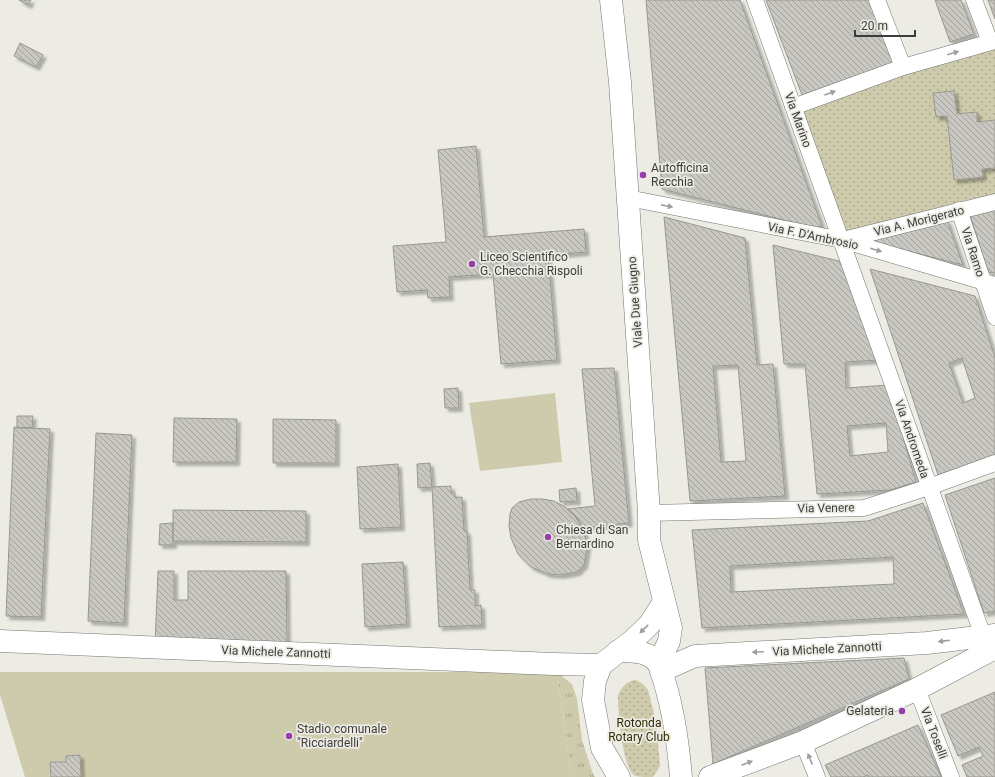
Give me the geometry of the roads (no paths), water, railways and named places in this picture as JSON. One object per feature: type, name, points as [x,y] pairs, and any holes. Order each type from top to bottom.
[{"type":"main road","name":"Viale Due Giugno","points":[[611,0],[620,82],[649,513],[649,540],[671,628],[669,642],[660,667]]},
{"type":"main road","points":[[619,777],[602,748],[593,700],[595,681],[601,664],[632,641],[649,625],[664,602]]},
{"type":"main road","name":"Via Michele Zannotti","points":[[660,667],[695,656],[991,640]]},
{"type":"main road","points":[[710,777],[803,742],[917,689],[991,640]]},
{"type":"main road","name":"Via Michele Zannotti","points":[[0,641],[553,664],[601,664]]},
{"type":"main road","points":[[618,651],[643,652],[660,667],[671,711],[678,748],[681,777]]},
{"type":"main road","name":"Via Michele Zannotti","points":[[553,664],[579,680],[593,700]]},
{"type":"street","name":"Via Marino","points":[[756,0],[842,240]]},
{"type":"street","points":[[877,0],[903,67]]},
{"type":"street","points":[[793,106],[903,67],[992,41],[974,0]]},
{"type":"street","name":"Via F. D'Ambrosio","points":[[628,198],[842,240],[989,283]]},
{"type":"street","name":"Via A. Morigerato","points":[[842,240],[995,202]]},
{"type":"street","name":"Via Ramo","points":[[960,210],[989,283],[995,318]]},
{"type":"street","name":"Via Andromeda","points":[[842,240],[929,487],[991,640]]},
{"type":"street","name":"Via Venere","points":[[649,513],[864,508],[929,487],[995,462]]},
{"type":"street","name":"Via Toselli","points":[[917,689],[951,777]]},
{"type":"street","points":[[803,742],[817,777]]},
{"type":"place","name":"Autofficina Recchia","points":[[643,175]]},
{"type":"place","name":"Liceo Scientifico G. Checchia Rispoli","points":[[472,264]]},
{"type":"place","name":"Chiesa di San Bernardino","points":[[548,537]]},
{"type":"place","name":"Gelateria","points":[[902,711]]},
{"type":"place","name":"Stadio comunale \"Ricciardelli\"","points":[[289,736]]},
{"type":"park label","name":"Rotonda Rotary Club","points":[[639,730]]}]
